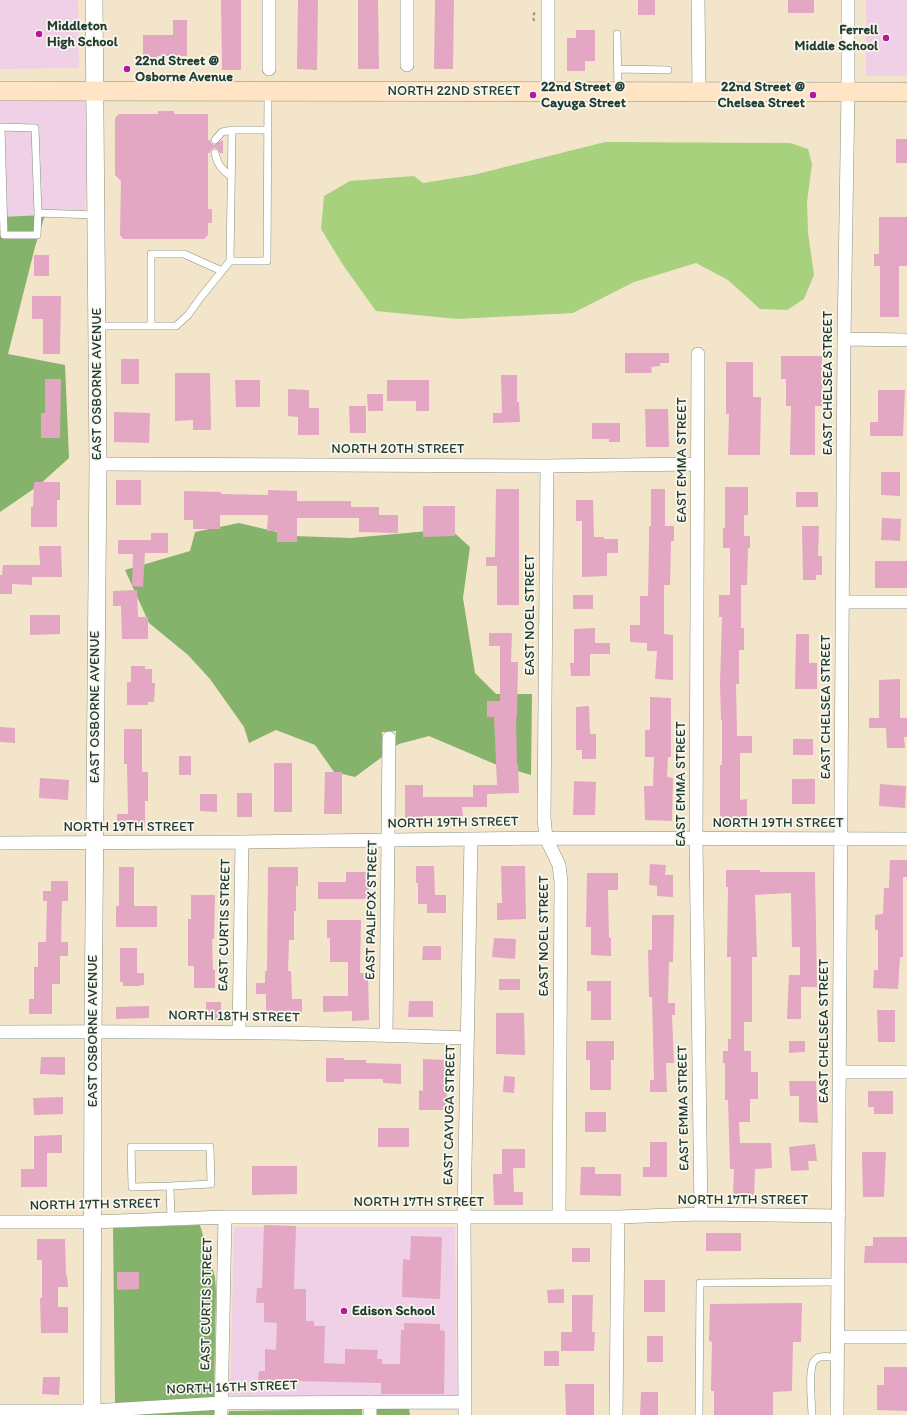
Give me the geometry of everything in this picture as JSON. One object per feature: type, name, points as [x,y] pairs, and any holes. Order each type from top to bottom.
[{"type":"main road","name":"NORTH 22ND STREET","points":[[0,91],[907,92]]},
{"type":"street","name":"EAST OSBORNE AVENUE","points":[[92,1413],[94,843],[98,464],[94,0]]},
{"type":"street","points":[[269,0],[269,69]]},
{"type":"street","points":[[406,0],[407,65]]},
{"type":"street","points":[[548,0],[548,91]]},
{"type":"street","points":[[698,0],[699,92]]},
{"type":"street","name":"EAST CHELSEA STREET","points":[[837,1415],[842,839],[844,339],[848,0]]},
{"type":"street","points":[[844,339],[907,340]]},
{"type":"street","name":"EAST EMMA STREET","points":[[698,354],[696,839],[702,1214]]},
{"type":"street","name":"NORTH 20TH STREET","points":[[98,464],[547,466],[697,464]]},
{"type":"street","name":"EAST NOEL STREET","points":[[547,466],[544,810],[546,838],[560,865],[561,882],[559,1217]]},
{"type":"street","points":[[842,602],[907,602]]},
{"type":"street","name":"EAST PALIFOX STREET","points":[[386,1034],[389,738]]},
{"type":"street","name":"NORTH 19TH STREET","points":[[0,843],[242,842],[546,838],[907,839]]},
{"type":"street","name":"EAST CAYUGA STREET","points":[[464,1409],[464,1218],[471,839]]},
{"type":"street","name":"EAST CURTIS STREET","points":[[239,1033],[242,842]]},
{"type":"street","name":"NORTH 18TH STREET","points":[[0,1032],[386,1034],[467,1038]]},
{"type":"street","points":[[840,1072],[907,1072]]},
{"type":"street","name":"NORTH 17TH STREET","points":[[0,1222],[92,1222],[225,1217],[464,1218],[618,1217],[702,1214],[839,1216]]},
{"type":"street","name":"EAST CURTIS STREET","points":[[221,1409],[225,1217]]},
{"type":"street","points":[[616,1415],[618,1217]]},
{"type":"street","points":[[838,1337],[907,1337]]},
{"type":"street","points":[[370,1402],[370,1415]]},
{"type":"street","name":"NORTH 16TH STREET","points":[[0,1411],[92,1413],[370,1402],[464,1409]]},
{"type":"lane","points":[[617,34],[618,91]]},
{"type":"lane","points":[[618,69],[668,70]]},
{"type":"lane","points":[[230,261],[267,261],[268,91]]},
{"type":"lane","points":[[1,127],[35,128],[38,213],[37,236],[4,236],[1,127]]},
{"type":"lane","points":[[215,140],[222,132],[232,130],[268,130]]},
{"type":"lane","points":[[96,326],[176,326],[188,316],[230,261],[232,130]]},
{"type":"lane","points":[[215,153],[217,162],[223,170],[231,176]]},
{"type":"lane","points":[[38,213],[96,215]]},
{"type":"lane","points":[[152,326],[151,254],[184,254],[222,271]]},
{"type":"lane","points":[[131,1147],[210,1147],[211,1184],[170,1186],[132,1187],[131,1147]]},
{"type":"lane","points":[[170,1186],[171,1219]]},
{"type":"lane","points":[[699,1415],[700,1283],[838,1282]]},
{"type":"lane","points":[[812,1415],[811,1369],[813,1361],[816,1358],[822,1357],[838,1358]]},
{"type":"shaded area","name":"Middleton High School","points":[[0,0],[78,0],[79,68],[0,69]]},
{"type":"shaded area","name":"Ferrell Middle School","points":[[866,0],[907,0],[907,76],[866,76]]},
{"type":"shaded area","points":[[0,98],[88,98],[88,170],[84,214],[0,217]]},
{"type":"shaded area","name":"Edison School","points":[[234,1227],[455,1227],[457,1395],[230,1396]]},
{"type":"green space","points":[[605,142],[790,143],[808,149],[812,164],[807,202],[808,232],[814,275],[804,299],[787,310],[760,309],[728,280],[696,263],[634,282],[573,313],[457,319],[376,311],[343,265],[321,229],[324,196],[350,181],[414,176],[423,183],[473,175]]},
{"type":"green space","points":[[45,215],[35,247],[8,354],[65,365],[69,458],[38,486],[0,512],[0,217]]},
{"type":"green space","points":[[239,523],[294,536],[351,538],[450,529],[470,547],[463,598],[475,673],[496,694],[532,694],[531,775],[497,765],[429,736],[396,746],[396,731],[382,732],[382,757],[355,777],[334,772],[315,745],[276,730],[249,743],[244,727],[210,679],[188,655],[149,623],[125,570],[190,551],[195,532]]},
{"type":"green space","points":[[200,1225],[215,1277],[214,1397],[115,1403],[113,1228]]},
{"type":"green space","points":[[362,1409],[362,1415],[228,1415],[229,1411]]},
{"type":"green space","points":[[377,1409],[409,1409],[410,1415],[377,1415]]},
{"type":"green space","points":[[214,1410],[214,1415],[127,1415]]},
{"type":"building","points":[[221,0],[241,0],[241,70],[222,70]]},
{"type":"building","points":[[298,0],[318,0],[317,70],[297,69]]},
{"type":"building","points":[[358,0],[378,0],[379,69],[358,69]]},
{"type":"building","points":[[435,0],[454,0],[453,69],[434,69]]},
{"type":"building","points":[[638,0],[655,0],[655,15],[638,15]]},
{"type":"building","points":[[788,0],[814,0],[814,13],[788,13]]},
{"type":"building","points":[[173,20],[187,20],[187,56],[157,56],[156,66],[146,65],[146,55],[143,55],[143,35],[173,35]]},
{"type":"building","points":[[576,30],[595,30],[595,61],[585,61],[585,71],[567,71],[567,38],[576,38]]},
{"type":"building","points":[[158,111],[174,111],[174,114],[208,114],[208,140],[210,140],[214,145],[223,140],[223,153],[220,153],[218,149],[214,148],[210,153],[208,153],[208,209],[212,209],[212,223],[208,223],[208,235],[204,239],[123,239],[120,235],[121,181],[115,175],[115,118],[119,114],[158,114]]},
{"type":"building","points":[[896,139],[907,139],[907,163],[896,163]]},
{"type":"building","points":[[879,217],[907,217],[907,266],[899,266],[899,317],[880,317],[880,266],[874,266],[874,254],[879,254]]},
{"type":"building","points":[[34,255],[49,255],[49,276],[34,276]]},
{"type":"building","points":[[32,296],[61,296],[60,354],[43,354],[43,319],[32,319]]},
{"type":"building","points":[[625,353],[669,353],[669,363],[660,363],[660,366],[651,367],[652,373],[625,373]]},
{"type":"building","points":[[781,356],[822,356],[822,406],[815,406],[815,455],[790,455],[791,406],[786,406],[786,379],[781,379]]},
{"type":"building","points":[[121,359],[139,359],[139,384],[121,384]]},
{"type":"building","points":[[726,362],[753,362],[753,397],[761,397],[760,455],[728,455],[729,414],[726,414]]},
{"type":"building","points":[[175,373],[210,373],[211,430],[193,430],[193,420],[175,421]]},
{"type":"building","points":[[501,375],[517,375],[517,402],[519,402],[520,422],[493,423],[493,413],[502,413]]},
{"type":"building","points":[[45,379],[61,379],[60,438],[41,438],[41,413],[45,413]]},
{"type":"building","points":[[235,380],[260,380],[260,407],[236,407]]},
{"type":"building","points":[[387,380],[429,380],[429,411],[416,411],[416,401],[387,401]]},
{"type":"building","points":[[288,389],[309,390],[309,408],[319,408],[319,435],[298,435],[298,417],[288,416]]},
{"type":"building","points":[[878,390],[905,390],[903,436],[870,436],[870,422],[878,422]]},
{"type":"building","points":[[367,394],[383,394],[383,411],[368,411]]},
{"type":"building","points":[[349,406],[366,406],[366,433],[350,433]]},
{"type":"building","points":[[645,409],[668,409],[669,447],[646,447]]},
{"type":"building","points":[[114,412],[150,413],[149,443],[114,442]]},
{"type":"building","points":[[592,423],[620,423],[620,442],[609,442],[609,439],[592,439]]},
{"type":"building","points":[[881,472],[900,472],[900,496],[881,495]]},
{"type":"building","points":[[116,480],[141,480],[141,505],[116,505]]},
{"type":"building","points":[[34,482],[60,482],[60,500],[57,500],[57,527],[31,527],[31,507],[33,507]]},
{"type":"building","points":[[725,487],[748,487],[748,515],[744,515],[744,536],[750,536],[750,548],[748,548],[747,585],[741,585],[741,628],[744,628],[744,650],[739,650],[739,684],[736,684],[737,736],[752,736],[752,753],[740,753],[740,800],[747,799],[747,823],[720,824],[720,765],[722,765],[720,684],[722,617],[719,617],[719,595],[730,595],[730,548],[723,548],[723,528],[725,528]]},
{"type":"building","points":[[496,489],[519,489],[519,605],[497,605],[497,566],[486,566],[486,557],[495,557]]},
{"type":"building","points":[[651,489],[665,489],[665,526],[674,526],[674,541],[671,541],[670,585],[664,585],[664,634],[673,635],[673,680],[655,679],[657,651],[647,651],[647,643],[630,642],[630,625],[640,625],[640,596],[648,596]]},
{"type":"building","points":[[268,490],[297,491],[297,501],[351,501],[351,507],[379,507],[379,515],[398,515],[398,533],[359,532],[359,518],[297,518],[297,542],[277,542],[277,531],[267,531],[268,515],[220,515],[220,529],[193,529],[193,520],[184,520],[184,491],[221,492],[221,494],[268,495]]},
{"type":"building","points":[[796,492],[818,492],[818,507],[796,507]]},
{"type":"building","points":[[576,500],[593,500],[594,537],[618,539],[618,553],[607,553],[607,576],[582,577],[582,521],[576,521]]},
{"type":"building","points":[[423,506],[455,506],[455,536],[423,537]]},
{"type":"building","points":[[882,518],[901,519],[900,541],[881,540]]},
{"type":"building","points":[[802,526],[819,526],[818,556],[822,556],[822,575],[816,575],[816,580],[803,580]]},
{"type":"building","points":[[151,533],[168,533],[168,553],[145,553],[143,587],[132,586],[133,554],[118,554],[118,540],[151,540]]},
{"type":"building","points":[[39,546],[61,546],[62,577],[32,577],[32,585],[12,584],[12,594],[0,594],[0,575],[2,575],[3,565],[40,565]]},
{"type":"building","points":[[875,561],[907,561],[907,588],[875,588]]},
{"type":"building","points":[[137,590],[138,617],[148,617],[148,639],[122,639],[121,606],[113,606],[113,591]]},
{"type":"building","points":[[573,595],[593,595],[593,609],[573,609]]},
{"type":"building","points":[[30,615],[60,615],[60,634],[30,635]]},
{"type":"building","points":[[595,628],[595,643],[610,643],[610,654],[590,654],[590,676],[571,676],[570,663],[574,663],[574,629]]},
{"type":"building","points":[[489,633],[512,633],[511,662],[518,662],[516,717],[519,793],[487,794],[487,807],[462,807],[463,816],[423,816],[423,819],[405,819],[405,785],[423,785],[423,797],[473,797],[473,785],[497,785],[494,717],[487,717],[487,701],[500,701],[500,646],[489,646]]},
{"type":"building","points":[[796,634],[809,634],[809,663],[817,663],[817,689],[795,689]]},
{"type":"building","points":[[131,666],[145,666],[145,669],[152,669],[152,683],[155,683],[154,702],[148,702],[148,705],[127,705],[127,682],[131,682]]},
{"type":"building","points":[[900,679],[900,718],[907,718],[907,737],[904,737],[905,748],[887,748],[886,728],[869,728],[869,718],[879,718],[879,680]]},
{"type":"building","points":[[650,697],[671,698],[671,757],[668,757],[667,777],[673,778],[672,821],[645,820],[644,786],[653,786],[654,757],[645,757],[645,730],[650,730]]},
{"type":"building","points":[[589,706],[590,734],[596,734],[596,759],[582,759],[582,750],[576,750],[576,707]]},
{"type":"building","points":[[0,727],[15,728],[15,743],[0,742]]},
{"type":"building","points":[[124,729],[142,729],[142,772],[148,772],[148,801],[145,801],[145,827],[117,828],[117,814],[128,814],[127,764],[124,764]]},
{"type":"building","points":[[793,739],[813,739],[813,755],[793,755]]},
{"type":"building","points":[[179,756],[191,756],[191,775],[179,775]]},
{"type":"building","points":[[274,763],[292,763],[292,812],[274,812]]},
{"type":"building","points":[[325,772],[342,772],[342,814],[324,814]]},
{"type":"building","points":[[40,778],[69,780],[68,800],[39,798]]},
{"type":"building","points":[[792,779],[815,779],[815,804],[792,804]]},
{"type":"building","points":[[574,781],[596,782],[595,815],[573,815]]},
{"type":"building","points":[[880,784],[906,786],[905,808],[879,806]]},
{"type":"building","points":[[237,793],[252,793],[252,817],[237,817]]},
{"type":"building","points":[[200,794],[217,794],[217,812],[200,811]]},
{"type":"building","points":[[890,860],[907,860],[907,877],[903,877],[903,957],[900,957],[898,989],[873,988],[874,970],[878,970],[878,930],[875,930],[875,915],[883,914],[884,888],[889,888]]},
{"type":"building","points":[[650,864],[666,865],[665,875],[673,875],[673,897],[657,896],[657,886],[649,885]]},
{"type":"building","points":[[416,866],[434,866],[435,895],[446,895],[446,913],[427,913],[427,904],[418,904]]},
{"type":"building","points":[[501,866],[525,866],[526,919],[497,920],[497,903],[502,903]]},
{"type":"building","points":[[119,867],[134,867],[134,906],[157,906],[157,927],[116,927],[116,906],[119,906]]},
{"type":"building","points":[[268,867],[298,867],[296,911],[294,911],[294,940],[289,940],[288,971],[291,971],[292,999],[302,999],[302,1013],[266,1013],[266,994],[256,994],[256,983],[265,983],[265,971],[267,971]]},
{"type":"building","points":[[726,870],[760,870],[760,872],[815,872],[817,987],[801,987],[801,1019],[787,1019],[789,975],[800,975],[800,947],[792,947],[791,893],[755,895],[757,957],[752,957],[752,1022],[744,1022],[744,1051],[751,1051],[751,1072],[758,1072],[758,1099],[750,1099],[750,1122],[739,1122],[740,1143],[771,1143],[772,1168],[755,1169],[754,1195],[733,1194],[734,1169],[730,1169],[728,1100],[725,1100],[725,1063],[723,1063],[723,1051],[728,1051],[728,1039],[731,1039],[731,957],[727,957],[728,887],[726,887]]},
{"type":"building","points":[[346,872],[369,872],[369,899],[318,899],[318,882],[346,882]]},
{"type":"building","points":[[587,873],[618,873],[618,890],[608,890],[611,956],[591,955],[591,927],[586,927]]},
{"type":"building","points":[[51,881],[68,881],[68,901],[62,901],[61,942],[68,942],[68,956],[60,956],[60,984],[52,984],[52,1014],[29,1014],[29,999],[34,999],[34,967],[38,967],[38,942],[46,942],[47,901],[43,901],[43,891],[51,891]]},
{"type":"building","points":[[191,895],[215,895],[214,939],[212,939],[215,988],[194,988],[194,966],[188,966],[188,919],[191,919]]},
{"type":"building","points":[[652,915],[674,915],[673,962],[669,962],[668,1003],[675,1003],[675,1015],[672,1015],[674,1063],[666,1063],[667,1092],[650,1092],[650,1080],[654,1080],[652,997],[649,997],[648,950],[652,950]]},
{"type":"building","points":[[327,920],[361,920],[360,973],[368,973],[369,1020],[352,1021],[352,1011],[323,1012],[323,996],[348,996],[348,962],[330,962],[330,938],[327,938]]},
{"type":"building","points":[[494,938],[516,939],[515,959],[492,957]]},
{"type":"building","points":[[423,946],[441,946],[441,960],[422,960]]},
{"type":"building","points":[[120,948],[137,948],[137,973],[144,973],[144,985],[123,986],[123,982],[120,982]]},
{"type":"building","points":[[499,979],[520,979],[520,990],[499,990]]},
{"type":"building","points":[[587,981],[611,981],[611,1020],[591,1020],[591,991],[587,991]]},
{"type":"building","points":[[409,1001],[433,1001],[433,1017],[408,1017]]},
{"type":"building","points":[[206,1002],[221,1002],[221,1020],[206,1019]]},
{"type":"building","points":[[149,1006],[149,1018],[116,1019],[116,1007]]},
{"type":"building","points":[[877,1010],[895,1010],[895,1042],[878,1042]]},
{"type":"building","points":[[496,1013],[524,1013],[525,1055],[496,1054]]},
{"type":"building","points":[[586,1041],[614,1041],[614,1060],[611,1060],[611,1090],[590,1090],[590,1060],[586,1060]]},
{"type":"building","points":[[789,1041],[805,1041],[805,1052],[789,1053]]},
{"type":"building","points":[[41,1057],[65,1057],[65,1075],[40,1074]]},
{"type":"building","points":[[326,1058],[366,1060],[366,1063],[401,1064],[401,1084],[383,1083],[383,1079],[344,1079],[344,1082],[326,1082]]},
{"type":"building","points":[[423,1059],[446,1060],[447,1110],[419,1110],[419,1090],[423,1091]]},
{"type":"building","points":[[504,1076],[515,1077],[514,1093],[503,1092]]},
{"type":"building","points":[[789,1081],[816,1081],[818,1123],[799,1122],[799,1096],[790,1096]]},
{"type":"building","points":[[868,1091],[893,1091],[893,1114],[874,1114],[874,1107],[868,1107]]},
{"type":"building","points":[[63,1097],[63,1114],[34,1115],[33,1098]]},
{"type":"building","points":[[585,1112],[606,1112],[606,1132],[585,1132]]},
{"type":"building","points":[[378,1128],[409,1128],[409,1147],[378,1147]]},
{"type":"building","points":[[62,1135],[62,1153],[47,1153],[47,1187],[21,1187],[21,1169],[34,1169],[34,1136]]},
{"type":"building","points":[[650,1142],[667,1142],[667,1177],[643,1177],[643,1167],[650,1167]]},
{"type":"building","points":[[815,1144],[817,1161],[808,1161],[809,1170],[791,1171],[789,1147]]},
{"type":"building","points":[[502,1149],[525,1149],[525,1168],[513,1168],[514,1192],[523,1192],[523,1205],[494,1205],[493,1174],[502,1174]]},
{"type":"building","points":[[862,1152],[886,1152],[884,1197],[863,1197]]},
{"type":"building","points":[[252,1166],[297,1166],[297,1194],[252,1195]]},
{"type":"building","points":[[581,1167],[595,1167],[595,1174],[621,1174],[621,1196],[580,1195]]},
{"type":"building","points":[[264,1225],[296,1226],[294,1289],[306,1289],[306,1321],[314,1321],[314,1326],[325,1326],[324,1363],[345,1364],[345,1349],[378,1350],[377,1359],[382,1359],[382,1364],[400,1364],[401,1330],[404,1330],[404,1323],[440,1324],[440,1330],[445,1331],[444,1394],[381,1394],[381,1383],[258,1380],[259,1371],[265,1371],[265,1349],[276,1350],[277,1323],[264,1322],[264,1303],[256,1303],[257,1288],[262,1288]]},
{"type":"building","points":[[706,1233],[741,1233],[741,1251],[706,1251]]},
{"type":"building","points":[[411,1236],[442,1237],[440,1299],[402,1297],[403,1259],[410,1260]]},
{"type":"building","points":[[873,1237],[907,1237],[907,1263],[864,1263],[865,1246],[873,1246]]},
{"type":"building","points":[[37,1239],[65,1239],[66,1275],[68,1287],[58,1287],[58,1307],[68,1307],[68,1333],[41,1333],[40,1298],[42,1298],[42,1260],[37,1260]]},
{"type":"building","points":[[572,1248],[590,1248],[590,1262],[572,1262]]},
{"type":"building","points":[[117,1272],[139,1272],[139,1289],[117,1290]]},
{"type":"building","points":[[644,1280],[665,1280],[665,1312],[644,1312]]},
{"type":"building","points":[[564,1289],[564,1303],[548,1303],[547,1290]]},
{"type":"building","points":[[572,1295],[593,1295],[592,1332],[595,1332],[594,1351],[561,1351],[561,1332],[572,1332]]},
{"type":"building","points":[[802,1303],[801,1342],[793,1342],[792,1391],[773,1392],[773,1415],[714,1415],[714,1391],[711,1391],[712,1342],[709,1341],[710,1304]]},
{"type":"building","points":[[647,1336],[663,1336],[663,1362],[647,1362]]},
{"type":"building","points":[[544,1351],[559,1351],[559,1366],[544,1366]]},
{"type":"building","points":[[884,1367],[907,1367],[907,1411],[877,1410],[877,1385],[884,1385]]},
{"type":"building","points":[[43,1377],[60,1377],[59,1395],[42,1394]]},
{"type":"building","points":[[565,1384],[594,1384],[594,1415],[566,1415]]},
{"type":"building","points":[[641,1392],[658,1392],[658,1415],[640,1415]]},
{"type":"place","name":"Middleton High School","points":[[39,34]]},
{"type":"place","name":"Ferrell Middle School","points":[[886,38]]},
{"type":"place","name":"22nd Street @ Osborne Avenue","points":[[127,69]]},
{"type":"place","name":"22nd Street @ Cayuga Street","points":[[533,95]]},
{"type":"place","name":"22nd Street @ Chelsea Street","points":[[813,95]]},
{"type":"place","name":"Edison School","points":[[344,1311]]}]
